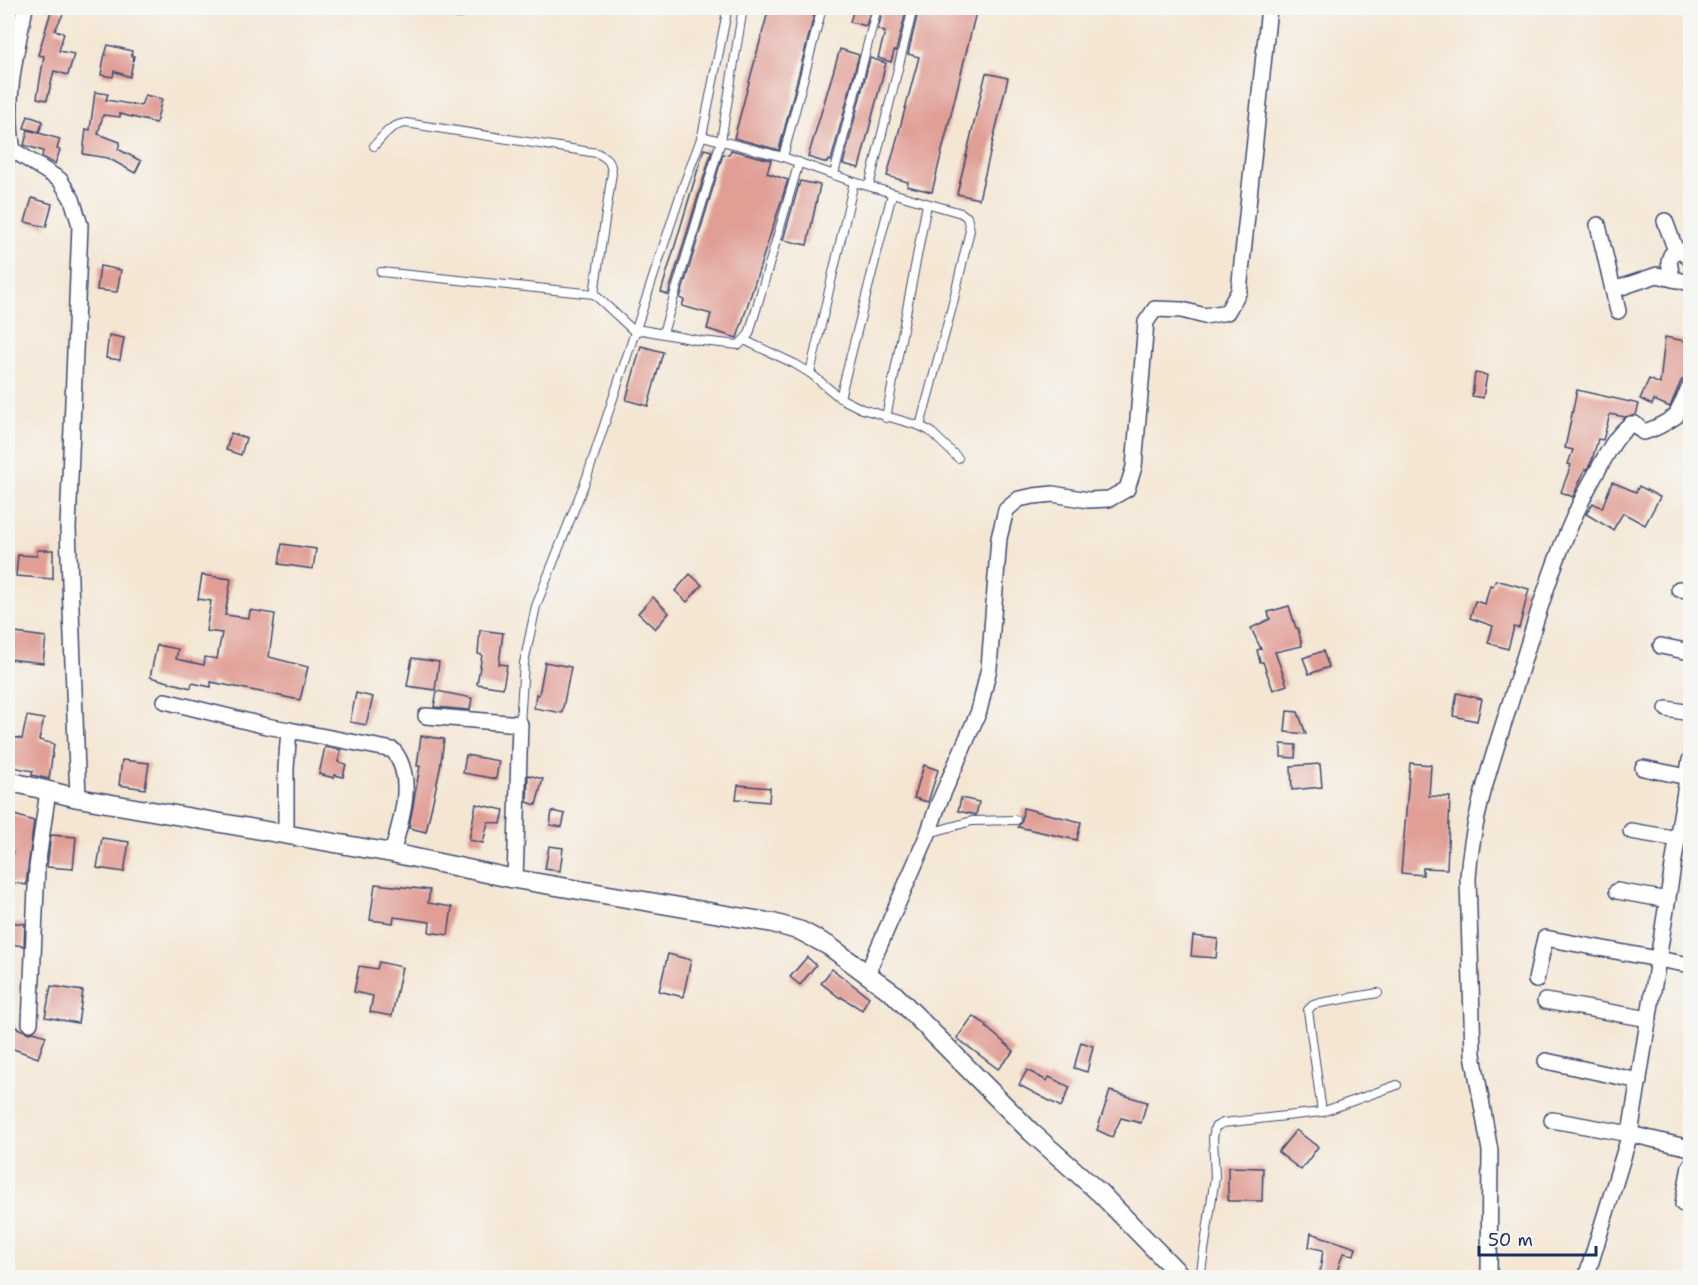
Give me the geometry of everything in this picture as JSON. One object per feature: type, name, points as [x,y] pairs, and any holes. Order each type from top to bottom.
[{"type":"street","points":[[25,8],[9,99],[10,150],[60,180],[72,199],[80,225],[68,528],[78,798]]},
{"type":"street","points":[[867,974],[980,711],[989,669],[999,538],[1006,510],[1019,499],[1034,496],[1053,494],[1088,500],[1109,499],[1127,489],[1134,467],[1146,322],[1155,309],[1182,310],[1205,316],[1227,312],[1239,291],[1269,8]]},
{"type":"street","points":[[1665,221],[1676,251]]},
{"type":"street","points":[[1598,225],[1618,311]]},
{"type":"street","points":[[1672,279],[1669,261],[1671,255],[1676,251],[1683,251],[1690,260]]},
{"type":"street","points":[[1613,290],[1657,275],[1690,283]]},
{"type":"street","points":[[1489,1278],[1490,1151],[1473,1054],[1469,857],[1484,791],[1549,577],[1589,485],[1612,444],[1627,427],[1635,424],[1641,432],[1646,432],[1676,416],[1690,386]]},
{"type":"street","points":[[1661,646],[1690,652]]},
{"type":"street","points":[[165,701],[289,730],[393,750],[401,760],[405,772],[404,798],[392,854]]},
{"type":"street","points":[[1667,709],[1690,713]]},
{"type":"street","points":[[426,716],[520,724],[515,879]]},
{"type":"street","points":[[286,834],[286,768],[289,730]]},
{"type":"street","points":[[1586,1278],[1630,1134],[1690,760]]},
{"type":"street","points":[[1643,768],[1688,777]]},
{"type":"street","points":[[8,781],[78,798],[286,834],[515,879],[773,923],[801,931],[829,946],[894,994],[1031,1132],[1101,1194],[1183,1278]]},
{"type":"street","points":[[30,1023],[37,867],[48,791]]},
{"type":"street","points":[[1631,831],[1678,839]]},
{"type":"street","points":[[1617,891],[1668,900]]},
{"type":"street","points":[[1536,980],[1545,938],[1690,965]]},
{"type":"street","points":[[1545,1001],[1649,1019]]},
{"type":"street","points":[[1546,1061],[1639,1081]]},
{"type":"street","points":[[1552,1120],[1690,1148]]},
{"type":"street","points":[[1683,1204],[1690,1166]]},
{"type":"lane","points":[[520,724],[524,663],[536,606],[587,477],[682,187],[702,136],[726,17],[725,8]]},
{"type":"lane","points":[[663,333],[721,141],[743,8]]},
{"type":"lane","points":[[783,157],[822,8]]},
{"type":"lane","points":[[834,174],[877,8]]},
{"type":"lane","points":[[869,186],[913,8]]},
{"type":"lane","points":[[374,146],[387,130],[397,124],[406,123],[597,153],[605,157],[611,163],[612,173],[594,294]]},
{"type":"lane","points":[[702,136],[783,157],[892,194],[961,213],[967,217],[969,230],[952,307],[920,426]]},
{"type":"lane","points":[[635,332],[642,330],[723,344],[739,345],[744,340],[749,334],[799,162]]},
{"type":"lane","points":[[810,373],[854,182]]},
{"type":"lane","points":[[840,398],[892,194]]},
{"type":"lane","points":[[886,418],[927,204]]},
{"type":"lane","points":[[381,272],[594,294],[635,332]]},
{"type":"lane","points":[[744,340],[810,373],[840,398],[862,409],[886,418],[920,426],[938,437],[958,458]]},
{"type":"lane","points":[[928,834],[972,821],[1016,820]]},
{"type":"lane","points":[[1322,1112],[1308,1010],[1320,1003],[1378,993]]},
{"type":"lane","points":[[1200,1278],[1215,1177],[1213,1138],[1215,1127],[1223,1123],[1322,1112],[1397,1086]]},
{"type":"building","points":[[52,8],[64,12],[55,30],[64,33],[59,51],[74,54],[68,75],[54,71],[47,100],[37,98],[44,56],[38,55]]},
{"type":"building","points":[[769,8],[816,8],[779,150],[734,138]]},
{"type":"building","points":[[854,8],[871,8],[866,26],[850,22]]},
{"type":"building","points":[[883,8],[907,8],[891,62],[878,58],[885,32],[878,30]]},
{"type":"building","points":[[919,8],[977,8],[932,192],[907,186],[908,182],[887,176],[919,57],[908,54]]},
{"type":"building","points":[[108,45],[132,51],[131,56],[134,56],[130,77],[114,71],[113,77],[101,75]]},
{"type":"building","points":[[840,49],[859,55],[831,161],[828,160],[827,163],[808,157]]},
{"type":"building","points":[[870,58],[886,63],[859,168],[843,164]]},
{"type":"building","points":[[986,73],[1008,78],[979,199],[957,194]]},
{"type":"building","points":[[95,92],[108,94],[106,100],[141,106],[145,95],[162,99],[156,123],[120,114],[120,117],[103,115],[98,134],[120,142],[118,149],[141,161],[135,173],[108,158],[83,154],[86,129],[90,130]]},
{"type":"building","points":[[28,116],[43,121],[39,132],[24,128]]},
{"type":"building","points":[[28,130],[60,139],[57,149],[60,150],[55,164],[42,157],[43,151],[24,145]]},
{"type":"building","points":[[704,149],[712,151],[668,295],[661,292]]},
{"type":"building","points":[[731,150],[771,160],[767,173],[788,180],[737,338],[707,329],[711,314],[682,306],[684,300],[680,298],[723,154],[729,155]]},
{"type":"building","points":[[800,181],[820,185],[807,245],[783,240]]},
{"type":"building","points":[[32,198],[52,204],[46,227],[25,222]]},
{"type":"building","points":[[100,266],[121,270],[117,292],[97,290]]},
{"type":"building","points":[[109,335],[124,338],[120,360],[106,358]]},
{"type":"building","points":[[1665,337],[1690,342],[1690,376],[1681,381],[1670,407],[1654,400],[1652,405],[1640,399],[1649,379],[1660,384]]},
{"type":"building","points":[[641,346],[663,352],[648,406],[626,400]]},
{"type":"building","points":[[1475,373],[1487,375],[1483,398],[1472,396]]},
{"type":"building","points":[[1577,390],[1639,404],[1636,415],[1625,417],[1610,414],[1603,440],[1598,439],[1592,460],[1587,470],[1585,469],[1573,497],[1561,492],[1571,465],[1568,464],[1573,450],[1565,448]]},
{"type":"building","points":[[231,433],[246,438],[241,455],[226,450]]},
{"type":"building","points":[[1612,482],[1636,492],[1639,486],[1660,497],[1645,525],[1623,513],[1613,530],[1586,514],[1593,503],[1602,508]]},
{"type":"building","points":[[282,544],[316,549],[313,569],[279,564]]},
{"type":"building","points":[[37,550],[53,550],[53,579],[16,576],[18,555],[37,556]]},
{"type":"building","points":[[690,574],[702,585],[687,602],[675,591]]},
{"type":"building","points":[[202,575],[231,579],[225,615],[249,618],[250,610],[275,614],[269,657],[308,667],[300,700],[211,682],[211,687],[192,683],[191,688],[150,677],[157,645],[178,649],[176,659],[204,665],[205,657],[217,659],[222,633],[206,631],[211,601],[198,599]]},
{"type":"building","points":[[1496,580],[1529,589],[1519,628],[1514,627],[1508,649],[1488,643],[1493,626],[1470,618],[1475,601],[1485,604],[1490,585],[1493,586]]},
{"type":"building","points":[[653,597],[669,613],[655,629],[638,613]]},
{"type":"building","points":[[1289,606],[1302,646],[1275,652],[1287,685],[1273,690],[1263,662],[1260,662],[1257,650],[1261,649],[1251,628],[1270,619],[1268,612]]},
{"type":"building","points":[[480,630],[503,633],[499,664],[507,665],[503,688],[477,684],[482,655],[478,654]]},
{"type":"building","points":[[8,632],[46,637],[43,663],[8,659]]},
{"type":"building","points":[[1323,651],[1329,667],[1309,674],[1303,658]]},
{"type":"building","points":[[412,658],[439,662],[435,690],[407,686]]},
{"type":"building","points":[[545,662],[571,667],[562,713],[534,708],[536,694],[539,695]]},
{"type":"building","points":[[437,691],[472,698],[470,710],[434,707]]},
{"type":"building","points":[[356,693],[373,697],[366,725],[350,722]]},
{"type":"building","points":[[1457,693],[1482,699],[1477,721],[1453,716]]},
{"type":"building","points":[[1287,711],[1298,712],[1306,734],[1285,732]]},
{"type":"building","points":[[27,716],[44,719],[39,740],[54,744],[49,779],[32,775],[33,771],[8,766],[8,736],[22,739]]},
{"type":"building","points":[[421,736],[444,739],[426,832],[409,828],[420,766],[417,766]]},
{"type":"building","points":[[1281,744],[1296,745],[1295,758],[1281,757]]},
{"type":"building","points":[[325,747],[341,750],[338,762],[346,764],[343,777],[335,775],[334,778],[319,774]]},
{"type":"building","points":[[466,755],[499,761],[496,779],[463,773]]},
{"type":"building","points":[[122,760],[149,763],[145,789],[119,785]]},
{"type":"building","points":[[1410,763],[1431,765],[1429,796],[1450,797],[1447,869],[1423,868],[1423,875],[1401,873]]},
{"type":"building","points":[[1320,764],[1322,787],[1292,790],[1291,766]]},
{"type":"building","points":[[924,765],[938,770],[928,802],[914,798]]},
{"type":"building","points":[[528,775],[543,779],[536,805],[527,802]]},
{"type":"building","points":[[738,785],[770,788],[769,802],[736,799]]},
{"type":"building","points":[[961,798],[979,802],[976,815],[958,811]]},
{"type":"building","points":[[476,804],[504,810],[501,824],[488,822],[483,843],[469,840]]},
{"type":"building","points":[[1023,808],[1081,822],[1077,840],[1018,827],[1022,820]]},
{"type":"building","points":[[552,811],[565,814],[562,827],[550,825]]},
{"type":"building","points":[[8,813],[34,821],[26,885],[8,882],[13,852],[8,851]]},
{"type":"building","points":[[51,835],[76,837],[73,869],[47,867]]},
{"type":"building","points":[[102,838],[129,842],[124,872],[97,868]]},
{"type":"building","points":[[549,846],[563,848],[560,871],[545,869]]},
{"type":"building","points":[[375,884],[430,890],[428,903],[452,907],[448,935],[429,932],[430,922],[394,917],[393,923],[370,920]]},
{"type":"building","points":[[8,922],[25,924],[24,946],[8,944]]},
{"type":"building","points":[[1193,936],[1218,939],[1216,958],[1191,956]]},
{"type":"building","points":[[668,954],[691,960],[683,997],[659,991]]},
{"type":"building","points":[[807,957],[816,965],[800,985],[790,977]]},
{"type":"building","points":[[379,962],[402,967],[392,1016],[370,1012],[373,996],[354,992],[359,966],[377,969]]},
{"type":"building","points":[[832,969],[869,997],[862,1010],[840,998],[821,983]]},
{"type":"building","points":[[51,986],[83,991],[78,1023],[45,1017]]},
{"type":"building","points":[[973,1016],[987,1025],[986,1027],[1014,1051],[998,1069],[957,1038]]},
{"type":"building","points":[[8,1024],[29,1033],[34,1032],[46,1036],[38,1058],[8,1047]]},
{"type":"building","points":[[1081,1042],[1093,1046],[1087,1072],[1074,1068]]},
{"type":"building","points":[[1027,1070],[1047,1081],[1049,1077],[1070,1087],[1061,1107],[1019,1085]]},
{"type":"building","points":[[1110,1091],[1147,1102],[1141,1123],[1121,1118],[1112,1137],[1097,1130]]},
{"type":"building","points":[[1296,1130],[1318,1147],[1301,1170],[1278,1152]]},
{"type":"building","points":[[1228,1167],[1263,1168],[1262,1201],[1228,1201]]},
{"type":"building","points":[[1311,1233],[1356,1248],[1354,1255],[1343,1253],[1335,1278],[1319,1278],[1323,1250],[1309,1247]]}]
